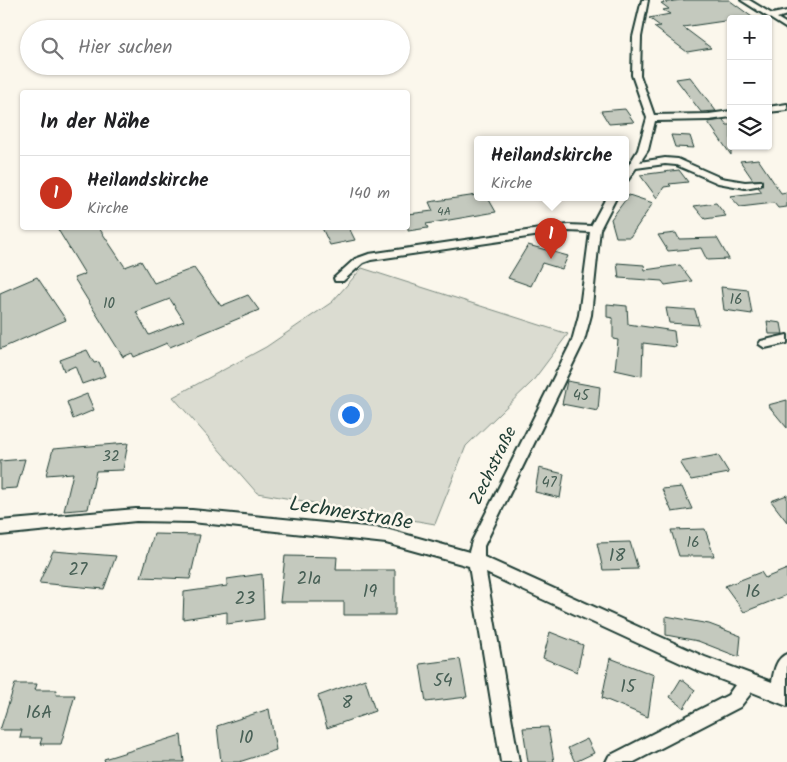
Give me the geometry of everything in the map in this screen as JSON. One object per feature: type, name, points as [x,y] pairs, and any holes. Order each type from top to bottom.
[{"type":"street","points":[[629,173],[643,150],[651,118],[636,76],[637,37],[645,0]]},
{"type":"street","points":[[744,0],[767,15]]},
{"type":"street","points":[[772,17],[787,13]]},
{"type":"street","points":[[772,18],[787,27]]},
{"type":"street","points":[[772,109],[787,106]]},
{"type":"street","points":[[651,118],[709,117],[727,115]]},
{"type":"street","points":[[635,165],[665,161],[678,162],[725,181],[745,185],[758,183]]},
{"type":"street","name":"Zechstraße","points":[[510,762],[476,561],[477,546],[578,341],[585,315],[595,229],[609,201]]},
{"type":"street","points":[[339,278],[359,261],[369,257],[568,228],[595,229]]},
{"type":"street","points":[[765,344],[787,339]]},
{"type":"street","name":"Lechnerstraße","points":[[0,528],[136,515],[192,516],[386,536],[476,561],[702,664],[783,695]]},
{"type":"street","points":[[783,695],[783,669],[787,662]]},
{"type":"street","points":[[615,762],[734,701],[749,682]]},
{"type":"shaded area","points":[[362,268],[568,334],[532,382],[466,446],[435,524],[257,493],[173,397],[266,347],[332,302]]},
{"type":"building","points":[[681,0],[729,0],[749,15],[727,15],[727,21],[683,27],[711,48],[687,52],[654,27],[660,26],[649,18],[670,14],[663,10],[669,9],[661,3]]},
{"type":"building","points":[[690,77],[716,111],[701,112],[676,79]]},
{"type":"building","points":[[625,109],[634,122],[609,124],[601,111]]},
{"type":"building","points":[[723,120],[727,125],[727,149],[708,122]]},
{"type":"building","points":[[671,135],[690,136],[694,148],[675,147]]},
{"type":"building","points":[[758,159],[781,193],[787,192],[787,207],[778,208],[774,203],[740,207],[730,196],[762,192],[758,187],[762,186],[762,180],[753,180],[740,161]]},
{"type":"building","points":[[679,170],[688,182],[669,184],[671,186],[664,187],[657,198],[640,175]]},
{"type":"building","points":[[474,195],[474,201],[490,201],[496,212],[426,224],[428,228],[408,231],[410,230],[410,214],[433,211],[429,202]]},
{"type":"building","points":[[629,195],[653,203],[630,237],[616,237],[611,219],[624,201],[629,201]]},
{"type":"building","points":[[716,203],[726,216],[705,219],[694,206]]},
{"type":"building","points":[[58,230],[100,230],[125,267],[141,261],[154,283],[194,268],[221,306],[248,295],[259,310],[170,347],[167,343],[134,357],[132,353],[123,357],[74,278],[85,274]],"holes":[[[170,299],[184,321],[149,335],[136,312]]]},
{"type":"building","points":[[323,230],[350,230],[355,240],[330,245]]},
{"type":"building","points":[[676,233],[679,239],[717,238],[729,259],[707,260],[701,248],[668,251],[658,235]]},
{"type":"building","points":[[528,245],[568,256],[562,269],[542,263],[531,286],[508,278]]},
{"type":"building","points":[[617,263],[644,265],[645,270],[680,265],[692,281],[665,285],[662,281],[619,278]]},
{"type":"building","points":[[37,277],[66,320],[0,349],[0,293]]},
{"type":"building","points":[[721,287],[748,290],[752,314],[724,310]]},
{"type":"building","points":[[607,304],[627,306],[628,324],[674,331],[676,347],[643,343],[642,376],[615,370],[618,340],[613,339],[613,318],[607,317]]},
{"type":"building","points":[[666,308],[695,310],[699,325],[669,323]]},
{"type":"building","points":[[767,321],[781,323],[783,334],[769,334]]},
{"type":"building","points":[[87,350],[94,363],[99,362],[105,376],[82,384],[75,366],[64,371],[60,360]]},
{"type":"building","points":[[567,381],[600,387],[598,411],[562,404]]},
{"type":"building","points":[[87,394],[94,410],[73,419],[67,402]]},
{"type":"building","points":[[787,400],[787,428],[768,405]]},
{"type":"building","points":[[128,443],[123,470],[96,471],[88,509],[64,511],[73,473],[46,475],[53,449]]},
{"type":"building","points":[[718,455],[729,473],[691,480],[680,462]]},
{"type":"building","points":[[25,459],[17,488],[0,489],[0,461]]},
{"type":"building","points":[[539,468],[564,474],[560,498],[535,492]]},
{"type":"building","points":[[682,487],[692,509],[672,512],[662,489]]},
{"type":"building","points":[[787,495],[787,522],[771,501]]},
{"type":"building","points":[[705,529],[714,556],[679,556],[671,530]]},
{"type":"building","points":[[154,534],[200,535],[190,579],[141,577]]},
{"type":"building","points":[[630,542],[638,569],[603,570],[597,543]]},
{"type":"building","points":[[53,551],[116,556],[104,589],[39,583]]},
{"type":"building","points":[[285,556],[337,557],[336,570],[395,570],[395,615],[344,615],[344,602],[280,602]]},
{"type":"building","points":[[787,569],[787,595],[744,612],[725,586],[761,572],[765,578]]},
{"type":"building","points":[[262,574],[264,619],[227,624],[227,612],[183,619],[184,592],[227,586],[227,579]]},
{"type":"building","points":[[666,616],[709,624],[741,636],[739,657],[698,641],[666,635]]},
{"type":"building","points":[[550,632],[583,645],[577,672],[543,658]]},
{"type":"building","points":[[610,658],[654,675],[648,717],[602,698]]},
{"type":"building","points":[[460,659],[467,697],[426,702],[420,664]]},
{"type":"building","points":[[365,679],[375,711],[327,728],[318,696]]},
{"type":"building","points":[[681,679],[695,690],[684,708],[670,697]]},
{"type":"building","points":[[15,684],[37,684],[35,690],[57,690],[56,695],[75,695],[61,744],[40,744],[42,738],[20,738],[22,730],[0,730]]},
{"type":"building","points":[[269,709],[276,750],[239,762],[221,762],[217,726]]},
{"type":"building","points":[[548,727],[554,762],[528,762],[523,728]]},
{"type":"building","points":[[181,735],[184,762],[105,762],[104,759]]},
{"type":"building","points":[[587,739],[594,753],[575,762],[568,748]]},
{"type":"place","name":"Heilandskirche","points":[[551,259]]}]
